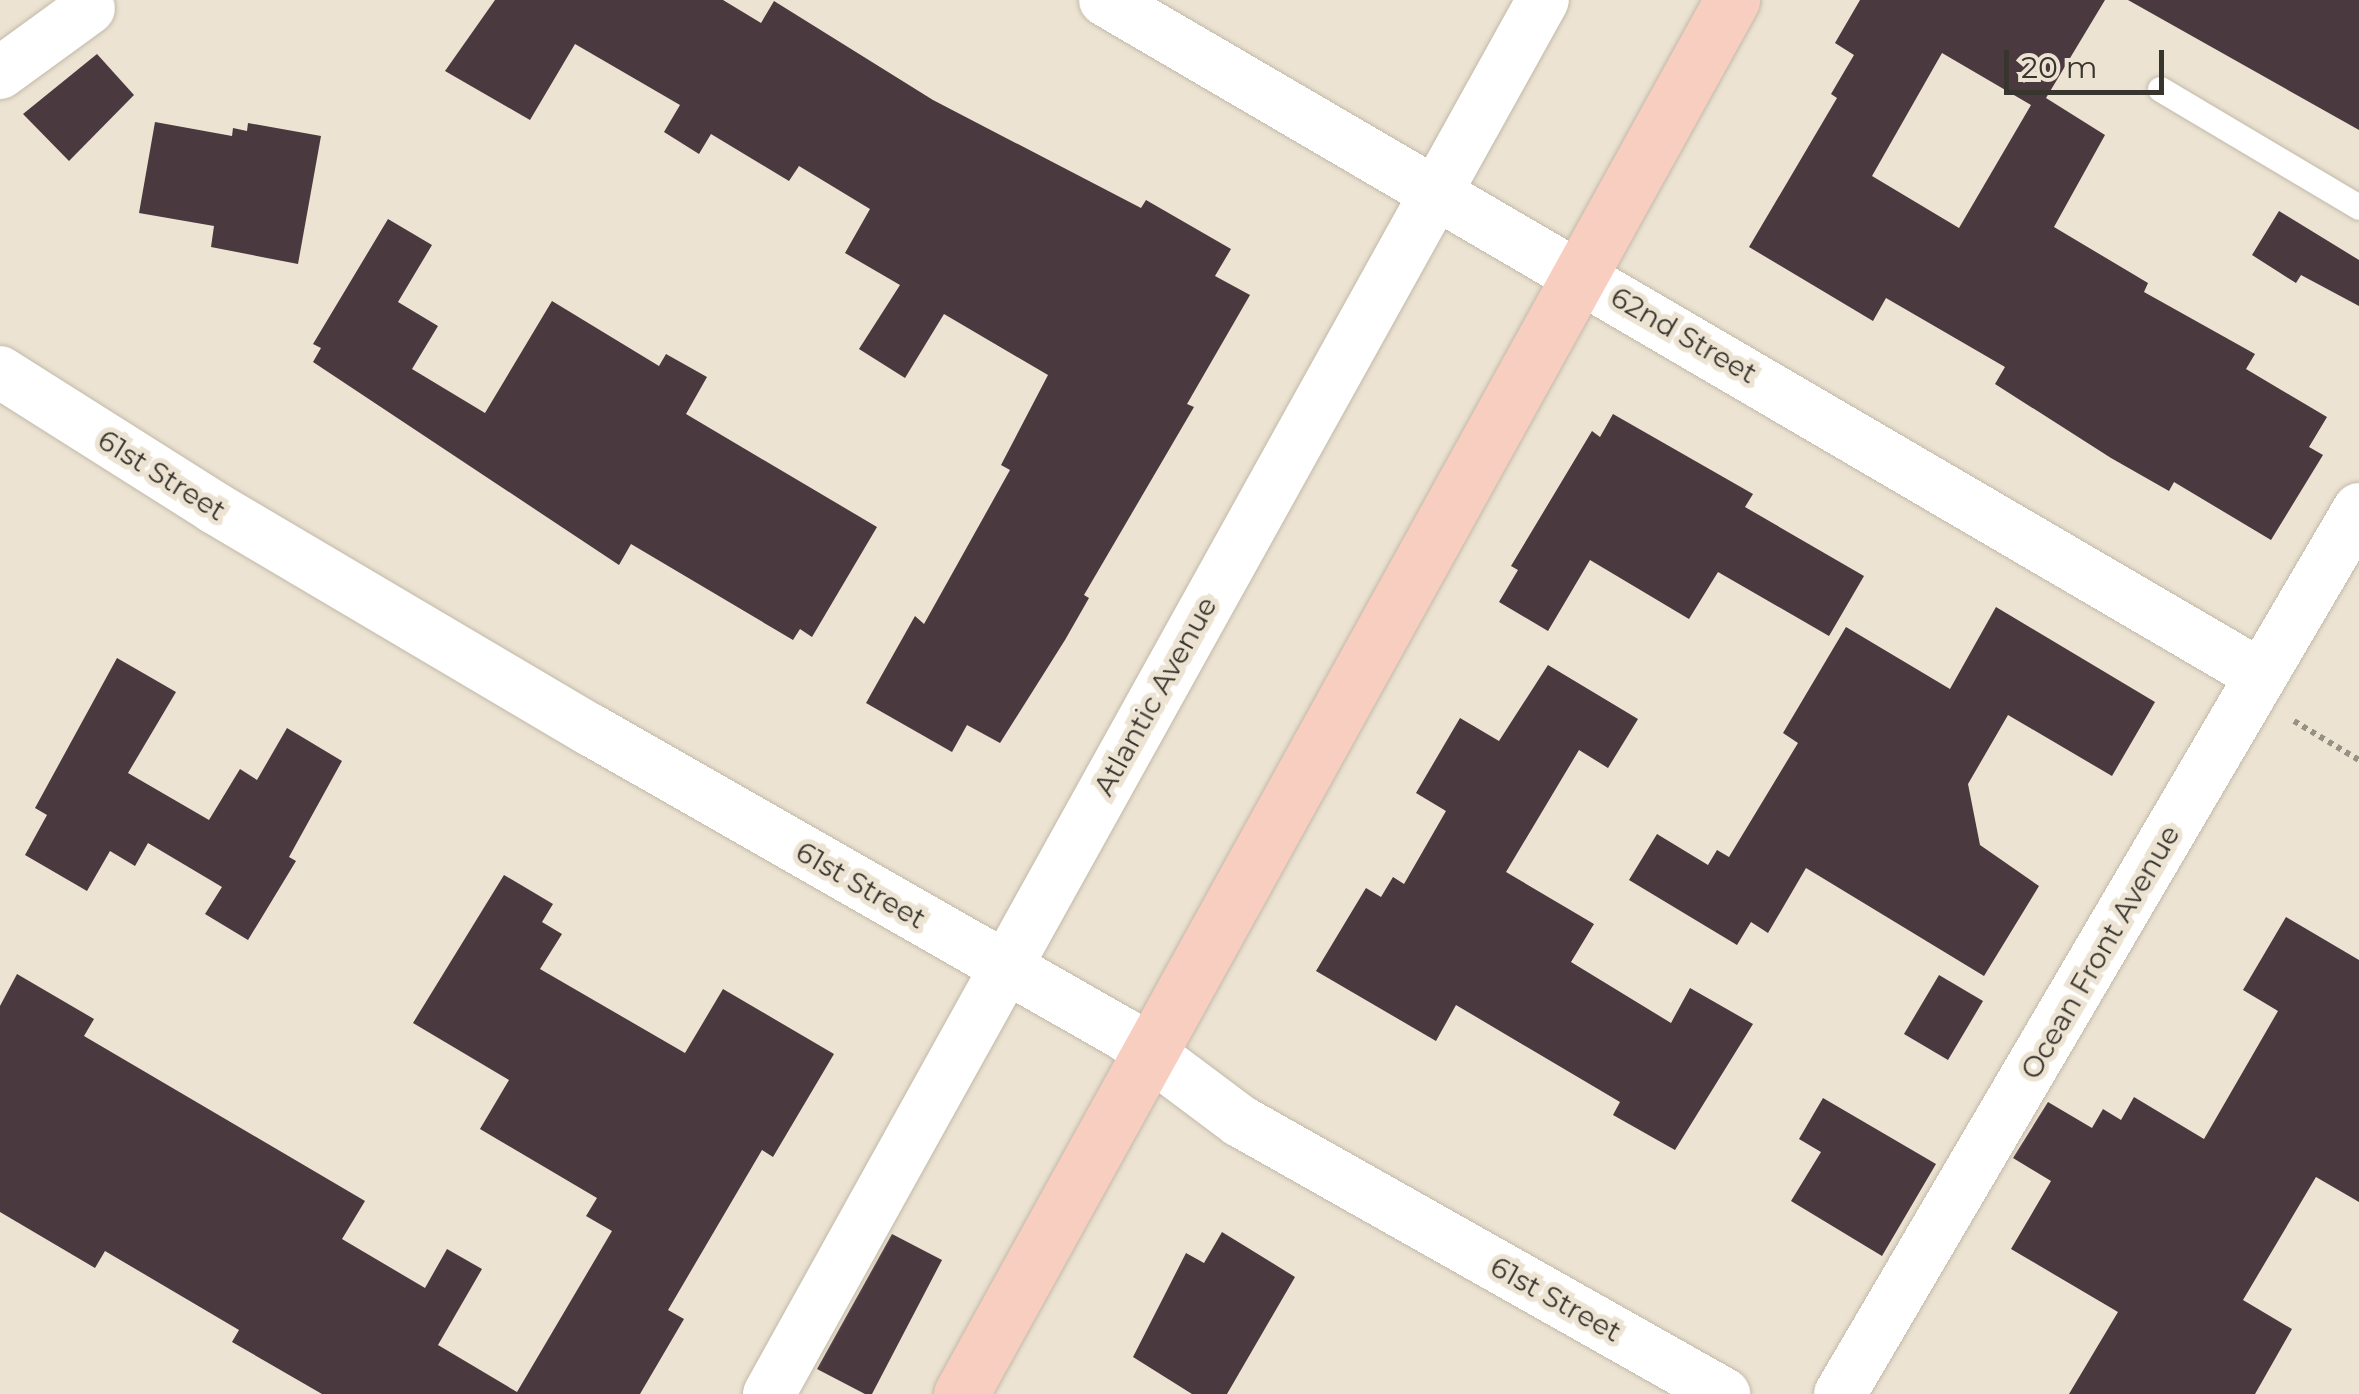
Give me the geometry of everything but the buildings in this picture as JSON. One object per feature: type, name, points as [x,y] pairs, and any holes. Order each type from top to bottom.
[{"type":"highway","points":[[960,1394],[1732,0]]},
{"type":"street","name":"62nd Street","points":[[1105,0],[1580,274],[2255,685]]},
{"type":"street","name":"Atlantic Avenue","points":[[769,1394],[1544,0]]},
{"type":"street","points":[[0,73],[89,8]]},
{"type":"street","name":"61st Street","points":[[0,372],[216,508],[1150,1053],[1240,1121],[1724,1394]]},
{"type":"street","name":"Ocean Front Avenue","points":[[1840,1394],[2359,509]]},
{"type":"lane","points":[[2160,88],[2359,207]]},
{"type":"path","points":[[2255,685],[2359,760]]}]
